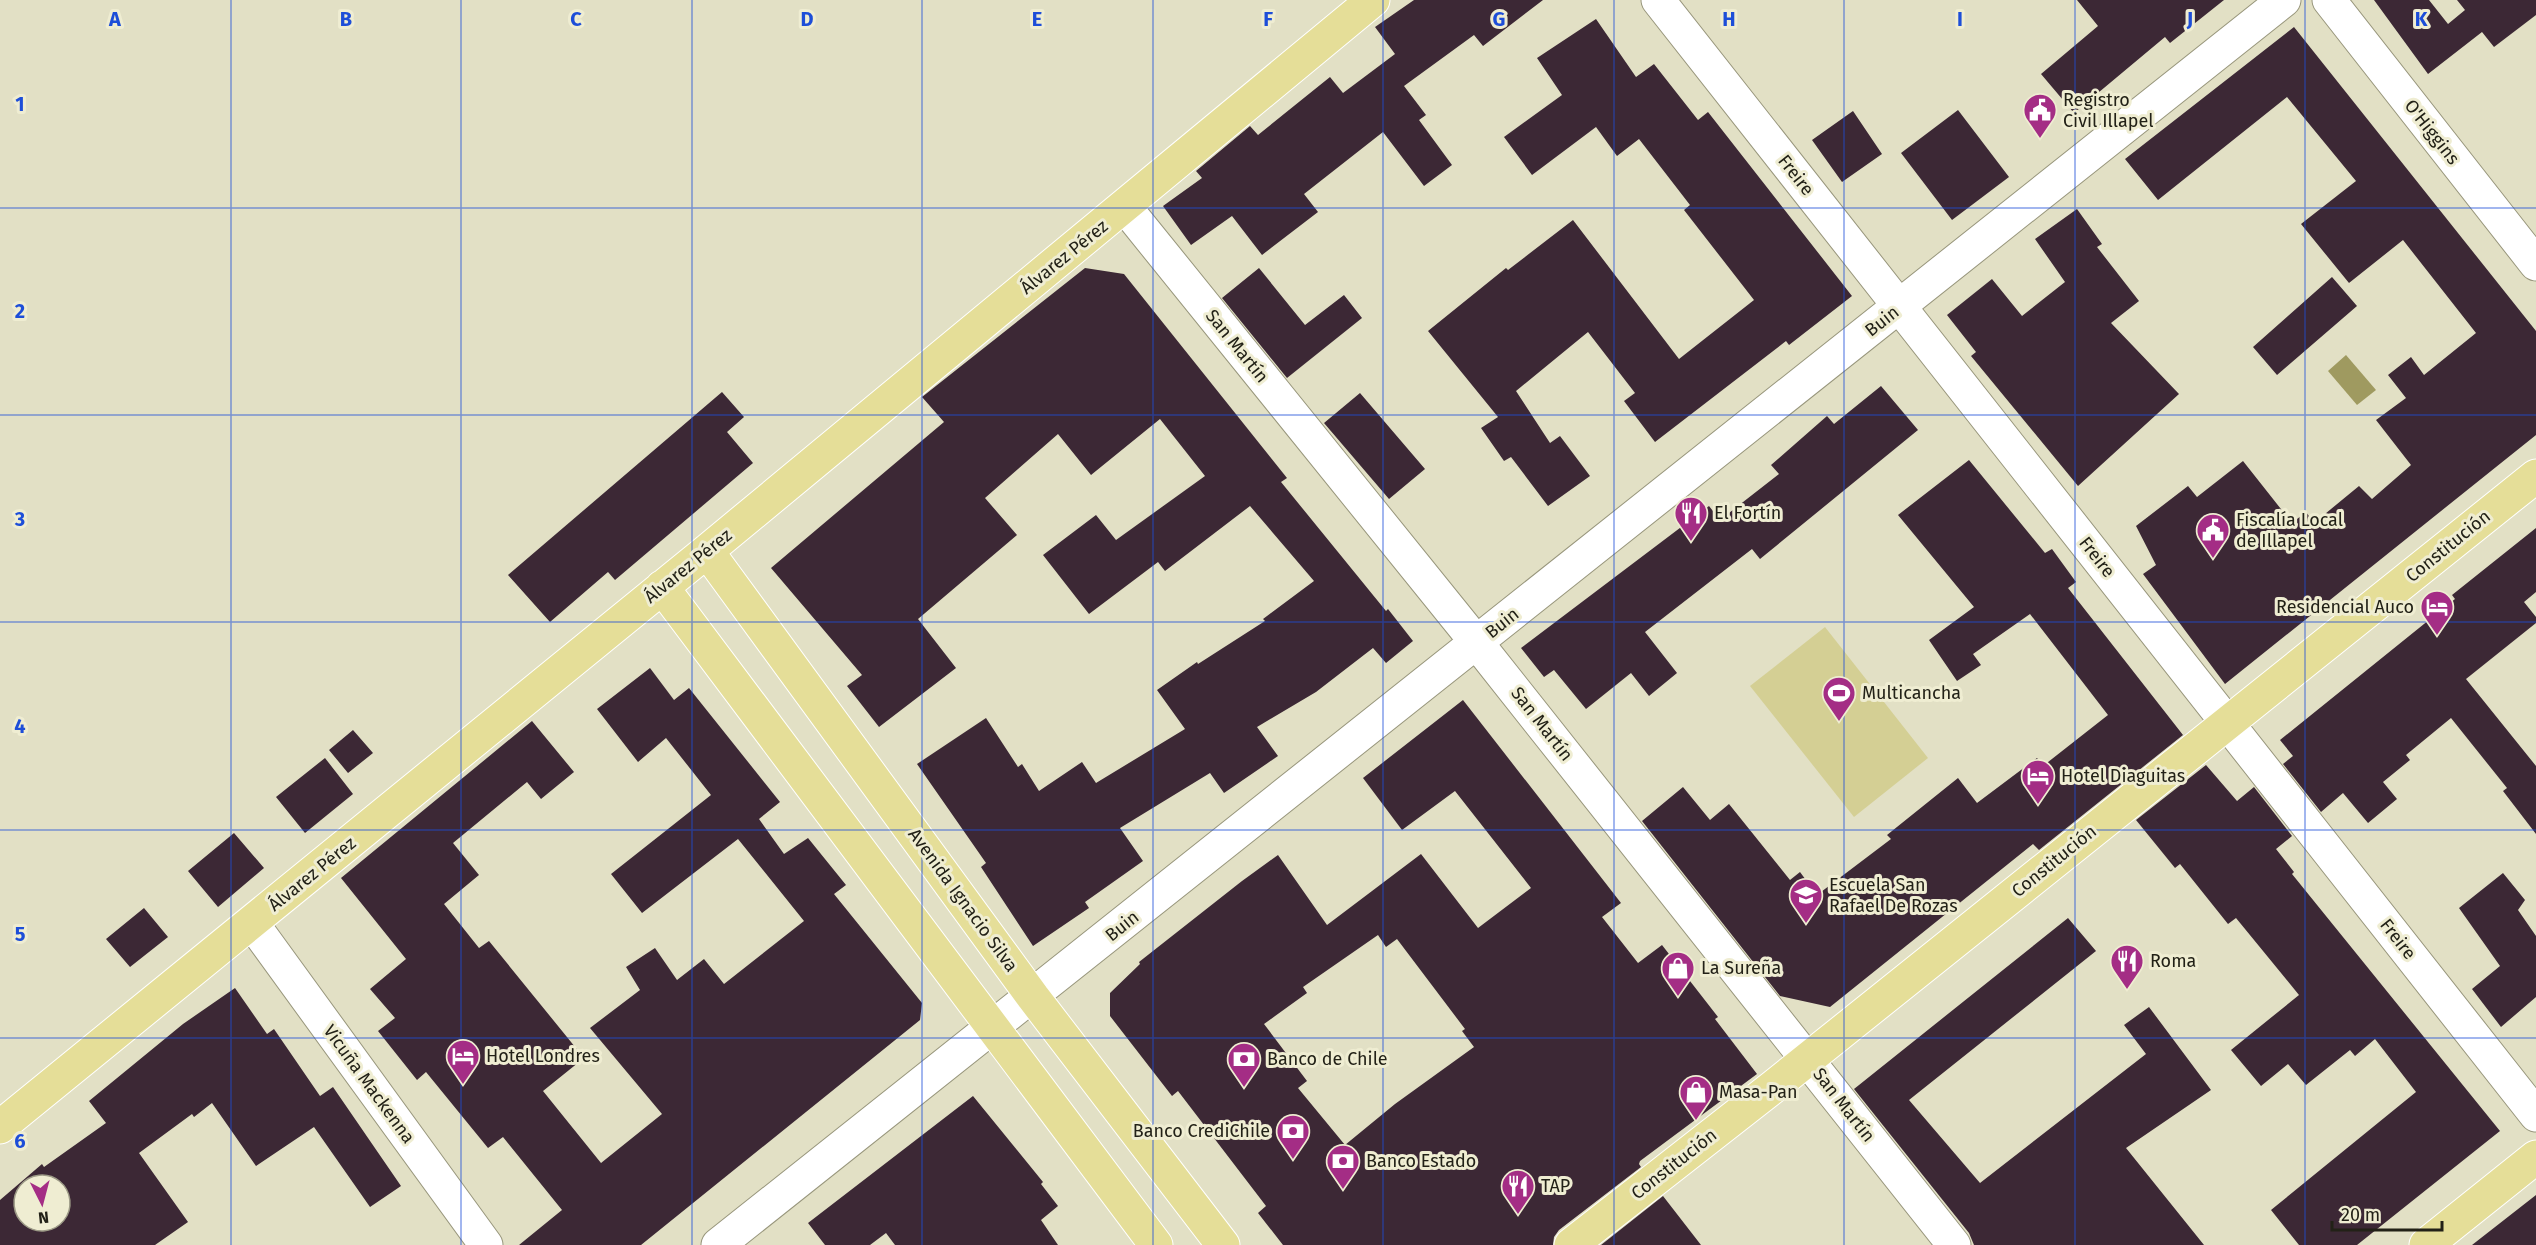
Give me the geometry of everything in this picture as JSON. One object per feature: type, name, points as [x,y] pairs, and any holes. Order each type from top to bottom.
[{"type":"main road","name":"Álvarez Pérez","points":[[0,1126],[707,551],[1373,0]]},
{"type":"main road","name":"Constitución","points":[[1572,1245],[2536,476]]},
{"type":"main road","name":"Avenida Ignacio Silva","points":[[707,551],[1033,996],[1223,1245]]},
{"type":"main road","points":[[663,587],[1156,1245]]},
{"type":"main road","points":[[2426,1245],[2536,1157]]},
{"type":"street","name":"Freire","points":[[1658,0],[2536,1114]]},
{"type":"street","name":"Buin","points":[[718,1245],[2284,0]]},
{"type":"street","name":"O'Higgins","points":[[2328,0],[2536,264]]},
{"type":"street","name":"San Martín","points":[[1125,207],[1477,643],[1954,1245]]},
{"type":"street","name":"Vicuña Mackenna","points":[[252,923],[486,1245]]},
{"type":"shaded area","points":[[2346,355],[2376,390],[2357,405],[2328,371]]},
{"type":"shaded area","name":"Multicancha","points":[[1825,627],[1928,758],[1854,817],[1750,686]]},
{"type":"building","points":[[1414,0],[1543,0],[1483,46],[1474,35],[1404,86],[1426,115],[1419,120],[1452,165],[1424,186],[1383,132],[1304,194],[1318,212],[1262,255],[1232,216],[1191,245],[1163,206],[1202,178],[1196,171],[1250,126],[1258,135],[1330,77],[1343,93],[1395,54],[1375,27]]},
{"type":"building","points":[[2077,0],[2224,0],[2170,43],[2165,37],[2074,113],[2041,74],[2098,26]]},
{"type":"building","points":[[2374,0],[2429,0],[2448,24],[2465,10],[2457,0],[2536,0],[2536,15],[2494,47],[2482,32],[2428,74]]},
{"type":"building","points":[[1596,19],[1636,77],[1654,64],[1698,120],[1708,112],[1852,296],[1789,345],[1786,341],[1655,442],[1624,401],[1635,393],[1588,332],[1516,391],[1550,443],[1560,436],[1590,476],[1548,506],[1511,457],[1504,461],[1481,428],[1498,417],[1428,331],[1506,268],[1508,270],[1573,220],[1679,359],[1754,300],[1684,210],[1690,205],[1639,139],[1617,156],[1596,127],[1532,175],[1504,137],[1562,95],[1537,58]]},
{"type":"building","points":[[2294,27],[2536,331],[2536,435],[2225,684],[2143,574],[2156,565],[2136,526],[2188,486],[2197,497],[2243,461],[2292,523],[2306,512],[2314,523],[2359,486],[2372,499],[2411,465],[2376,420],[2406,398],[2388,375],[2411,357],[2424,375],[2476,333],[2403,240],[2349,283],[2301,224],[2356,181],[2287,97],[2158,200],[2125,159]]},
{"type":"building","points":[[1958,110],[2009,177],[1952,220],[1901,153]]},
{"type":"building","points":[[1853,111],[1882,154],[1842,182],[1812,140]]},
{"type":"building","points":[[2077,209],[2102,244],[2097,247],[2139,301],[2111,323],[2179,394],[2078,486],[1971,356],[1976,352],[1947,315],[1992,279],[2022,316],[2065,282],[2035,239]]},
{"type":"building","points":[[1085,268],[1124,274],[1287,478],[1281,482],[1413,641],[1386,663],[1373,648],[1316,692],[1257,727],[1278,756],[1224,793],[1210,773],[1120,828],[1143,861],[1085,902],[1089,908],[1033,946],[981,867],[986,863],[917,764],[986,718],[1018,767],[1022,764],[1039,791],[1082,762],[1096,783],[1185,729],[1157,690],[1197,662],[1198,664],[1265,621],[1263,619],[1314,581],[1250,506],[1165,571],[1158,562],[1089,614],[1043,555],[1096,515],[1116,540],[1205,476],[1160,419],[1091,475],[1058,434],[985,498],[1017,535],[918,619],[956,668],[879,727],[847,686],[862,675],[771,568],[944,422],[922,397]]},
{"type":"building","points":[[1259,268],[1305,325],[1344,295],[1362,318],[1287,378],[1222,298]]},
{"type":"building","points":[[2332,277],[2357,306],[2277,375],[2253,347]]},
{"type":"building","points":[[1881,386],[1918,430],[1760,559],[1752,549],[1645,632],[1677,673],[1649,696],[1631,673],[1586,709],[1554,670],[1544,677],[1521,648],[1709,506],[1720,520],[1779,474],[1771,465],[1827,416],[1834,424]]},
{"type":"building","points":[[722,392],[744,417],[727,432],[753,463],[615,580],[608,572],[550,622],[508,575]]},
{"type":"building","points":[[1360,393],[1425,469],[1389,499],[1324,423]]},
{"type":"building","points":[[1969,460],[2045,553],[2052,549],[2076,582],[2068,588],[2183,735],[2039,850],[2033,844],[1830,1007],[1780,996],[1642,821],[1683,787],[1710,820],[1729,804],[1790,880],[1800,872],[1817,895],[1891,839],[1887,835],[1958,778],[1977,803],[2037,758],[2043,766],[2108,715],[2030,614],[1973,654],[1981,665],[1957,681],[1929,640],[1974,607],[1898,515]]},
{"type":"building","points":[[2536,528],[2536,592],[2524,602],[2536,617],[2536,623],[2466,679],[2536,766],[2536,834],[2503,791],[2507,788],[2451,718],[2406,755],[2410,760],[2383,782],[2397,799],[2368,823],[2343,793],[2321,812],[2283,764],[2293,756],[2280,740],[2455,599],[2452,595]]},
{"type":"building","points":[[650,668],[674,700],[689,688],[780,802],[759,819],[784,854],[808,838],[846,885],[834,894],[922,1003],[920,1020],[641,1245],[519,1245],[562,1210],[503,1137],[488,1148],[426,1072],[417,1080],[378,1031],[395,1018],[370,989],[406,959],[341,878],[532,721],[574,772],[541,799],[527,782],[453,843],[479,875],[444,904],[479,948],[489,941],[584,1058],[543,1091],[601,1163],[662,1114],[590,1028],[640,990],[626,967],[655,948],[677,980],[704,959],[724,984],[804,921],[738,839],[642,913],[611,874],[711,795],[666,738],[638,762],[597,709]]},
{"type":"building","points":[[1463,700],[1621,903],[1602,917],[1638,963],[1662,945],[1718,1017],[1715,1019],[1757,1074],[1640,1161],[1641,1167],[1559,1230],[1554,1237],[1553,1245],[1283,1245],[1258,1213],[1266,1206],[1178,1091],[1172,1096],[1110,1016],[1110,993],[1140,964],[1139,962],[1278,855],[1327,925],[1421,854],[1478,928],[1531,888],[1455,791],[1402,830],[1363,778]],"holes":[[[1378,935],[1386,947],[1397,939],[1465,1029],[1462,1031],[1474,1047],[1395,1104],[1345,1145],[1298,1088],[1307,1081],[1264,1024],[1307,993],[1303,987]]]},
{"type":"building","points":[[353,730],[373,753],[348,773],[329,750]]},
{"type":"building","points":[[325,758],[353,794],[305,833],[276,797]]},
{"type":"building","points":[[2206,765],[2237,801],[2254,787],[2292,836],[2276,849],[2294,872],[2292,874],[2500,1131],[2357,1245],[2299,1245],[2271,1210],[2416,1092],[2375,1039],[2355,1056],[2350,1050],[2306,1085],[2288,1064],[2261,1086],[2231,1050],[2299,995],[2236,918],[2228,924],[2180,864],[2175,868],[2136,820]]},
{"type":"building","points":[[234,833],[264,868],[218,907],[188,871]]},
{"type":"building","points":[[2503,873],[2525,900],[2518,910],[2536,936],[2536,997],[2501,1027],[2472,989],[2500,966],[2459,908]]},
{"type":"building","points":[[144,908],[168,937],[130,967],[106,939]]},
{"type":"building","points":[[2068,918],[2096,951],[1909,1100],[1980,1183],[2146,1054],[2124,1025],[2149,1007],[2211,1090],[2126,1148],[2204,1245],[1974,1245],[1969,1233],[1854,1089]]},
{"type":"building","points":[[235,988],[267,1034],[274,1029],[320,1096],[333,1087],[401,1186],[370,1207],[314,1127],[256,1166],[212,1103],[194,1117],[192,1114],[139,1153],[188,1222],[155,1245],[0,1245],[0,1200],[12,1190],[12,1233],[72,1233],[72,1173],[32,1173],[42,1164],[44,1167],[106,1123],[89,1101],[183,1024]]},
{"type":"building","points":[[973,1096],[1043,1182],[1041,1184],[1058,1206],[1041,1220],[1058,1245],[895,1245],[886,1233],[870,1245],[825,1245],[808,1223]]},
{"type":"building","points":[[2536,1195],[2536,1245],[2472,1245]]},
{"type":"building","points":[[1663,1196],[1701,1245],[1601,1245]]},
{"type":"place","name":"Registro Civil Illapel","points":[[2040,139]]},
{"type":"place","name":"El Fortín","points":[[1691,542]]},
{"type":"place","name":"Fiscalía Local de Illapel","points":[[2213,559]]},
{"type":"place","name":"Residencial Auco","points":[[2437,636]]},
{"type":"place","name":"Multicancha","points":[[1839,722]]},
{"type":"place","name":"Hotel Diaguitas","points":[[2038,805]]},
{"type":"place","name":"Escuela San Rafael De Rozas","points":[[1806,924]]},
{"type":"place","name":"Roma","points":[[2127,990]]},
{"type":"place","name":"La Sureña","points":[[1678,997]]},
{"type":"place","name":"Hotel Londres","points":[[463,1085]]},
{"type":"place","name":"Banco de Chile","points":[[1244,1088]]},
{"type":"place","name":"Masa-Pan","points":[[1696,1121]]},
{"type":"place","name":"Banco CrediChile","points":[[1293,1160]]},
{"type":"place","name":"Banco Estado","points":[[1343,1190]]},
{"type":"place","name":"TAP","points":[[1518,1215]]}]
